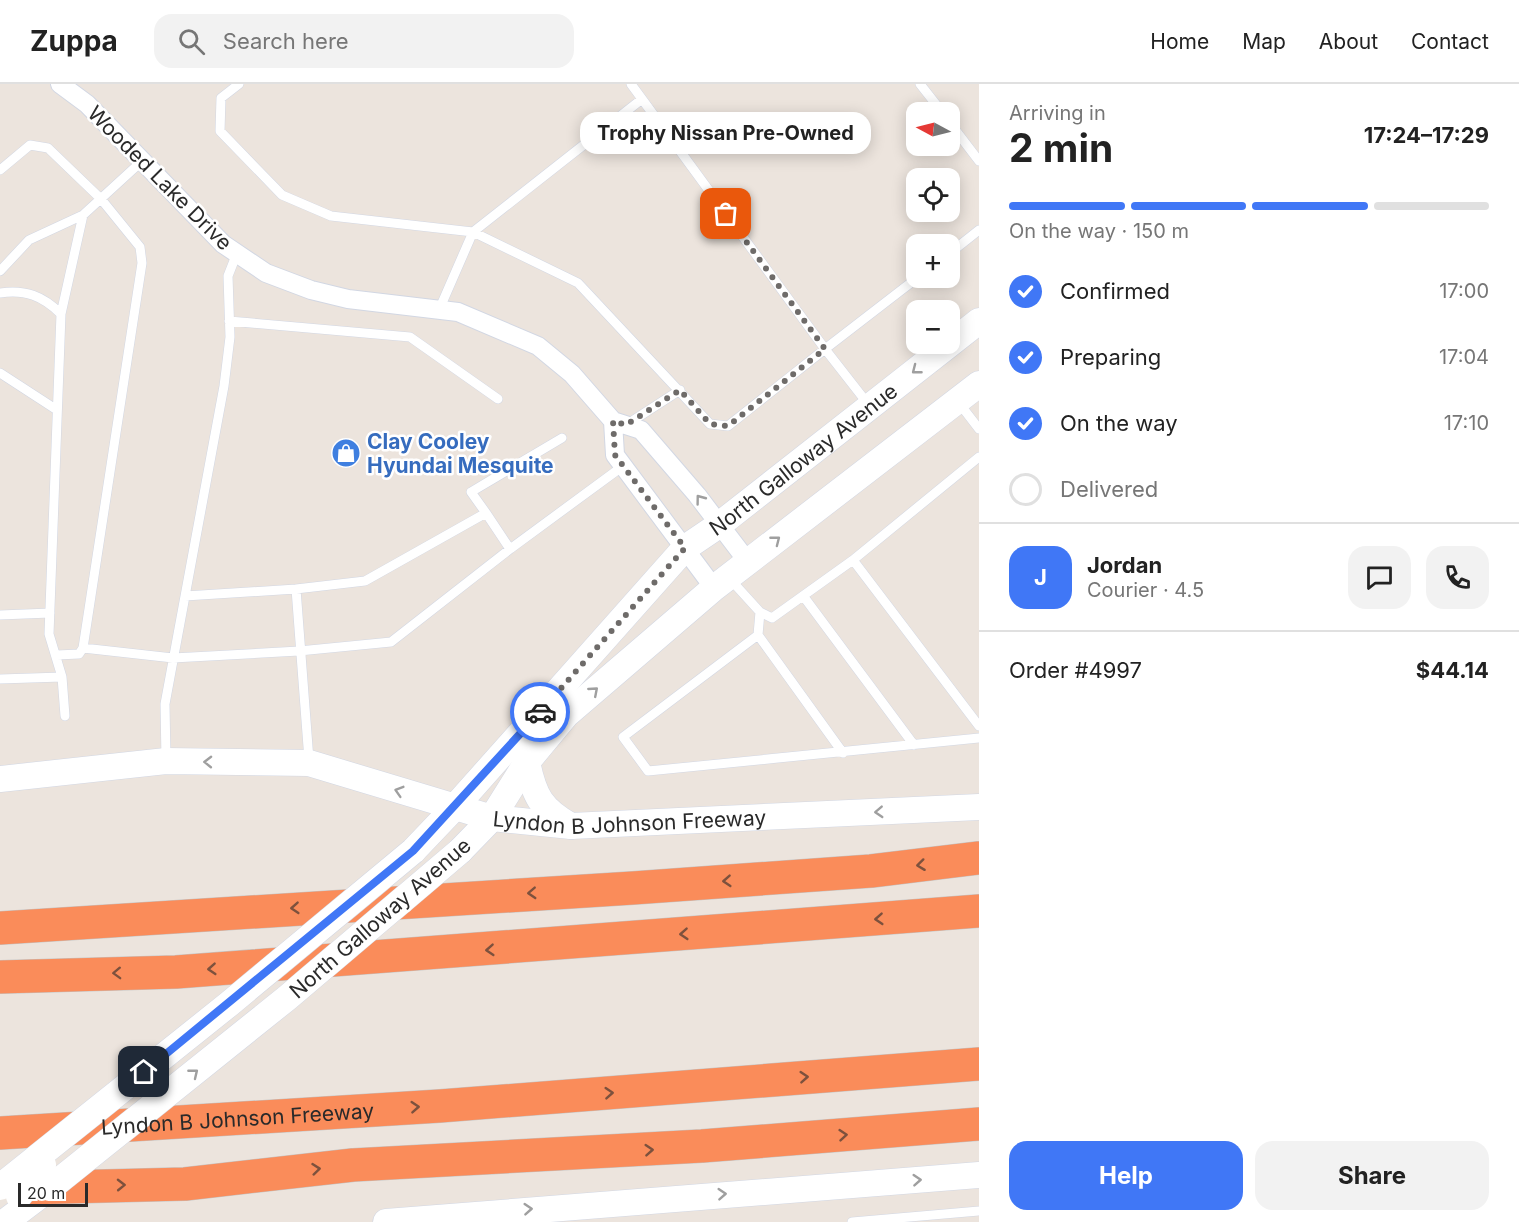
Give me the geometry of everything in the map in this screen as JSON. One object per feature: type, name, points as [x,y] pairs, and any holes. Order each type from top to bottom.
[{"type":"highway","points":[[0,928],[871,871],[979,858]]},
{"type":"highway","points":[[0,977],[188,971],[979,911]]},
{"type":"highway","name":"Lyndon B Johnson Freeway","points":[[0,1133],[440,1106],[979,1064]]},
{"type":"highway","points":[[9,1205],[353,1165],[569,1155],[979,1124]]},
{"type":"main road","name":"North Galloway Avenue","points":[[9,1205],[60,1139],[229,1004],[413,851],[685,548],[719,525],[979,321]]},
{"type":"main road","name":"North Galloway Avenue","points":[[9,1205],[50,1188],[287,998],[460,851],[492,818],[527,762],[566,715],[730,576],[979,384]]},
{"type":"main road","name":"Lyndon B Johnson Freeway","points":[[0,779],[166,761],[309,763],[492,818],[571,826],[979,807]]},
{"type":"main road","points":[[527,762],[537,798],[551,815],[571,826]]},
{"type":"main road","points":[[386,1222],[979,1175]]},
{"type":"street","name":"Wooded Lake Drive","points":[[60,84],[87,105],[223,244],[266,273],[311,290],[348,299],[458,312],[538,346],[572,374],[619,423],[641,429],[698,495],[719,525],[730,576]]},
{"type":"street","points":[[619,423],[615,455],[685,548],[730,576]]},
{"type":"lane","points":[[239,84],[221,98],[220,131],[282,195],[331,216],[473,232],[578,283],[710,424],[728,426],[906,287]]},
{"type":"lane","points":[[631,84],[825,349],[870,406]]},
{"type":"lane","points":[[920,84],[934,102]]},
{"type":"lane","points":[[439,310],[473,232],[642,99]]},
{"type":"lane","points":[[960,136],[979,161]]},
{"type":"lane","points":[[0,170],[30,146],[48,148],[100,199],[140,247],[142,263],[83,648],[78,654],[57,654]]},
{"type":"lane","points":[[0,271],[29,240],[83,215],[142,161]]},
{"type":"lane","points":[[65,716],[62,676],[49,634],[57,410],[61,314],[83,215]]},
{"type":"lane","points":[[960,245],[979,230]]},
{"type":"lane","points":[[166,761],[165,704],[224,386],[229,321],[228,276],[237,253]]},
{"type":"lane","points":[[0,293],[13,291],[34,294],[48,300],[61,314]]},
{"type":"lane","points":[[229,321],[410,337],[498,399]]},
{"type":"lane","points":[[0,373],[57,410]]},
{"type":"lane","points":[[619,423],[680,390]]},
{"type":"lane","points":[[957,401],[979,429]]},
{"type":"lane","points":[[510,549],[471,492],[562,438]]},
{"type":"lane","points":[[730,576],[760,612],[772,618],[853,560],[979,457]]},
{"type":"lane","points":[[83,648],[173,658],[299,651],[391,642],[510,549],[624,466]]},
{"type":"lane","points":[[185,596],[296,590],[372,578],[486,513]]},
{"type":"lane","points":[[853,560],[979,726]]},
{"type":"lane","points":[[296,590],[309,763]]},
{"type":"lane","points":[[804,597],[914,745]]},
{"type":"lane","points":[[760,612],[758,635],[843,753]]},
{"type":"lane","points":[[0,615],[50,613]]},
{"type":"lane","points":[[758,635],[622,737],[648,771],[979,738]]},
{"type":"lane","points":[[0,679],[62,676]]},
{"type":"lane","points":[[852,1222],[979,1211]]},
{"type":"way so far","points":[[540,712],[685,548],[671,526],[615,455],[613,421],[626,425],[680,390],[710,424],[728,426],[825,349],[726,214]]},
{"type":"place","name":"Trophy Nissan Pre-Owned","points":[[726,214]]},
{"type":"place","name":"Clay Cooley Hyundai Mesquite","points":[[346,453]]},
{"type":"route","points":[[144,1072],[413,851],[540,712]]}]
